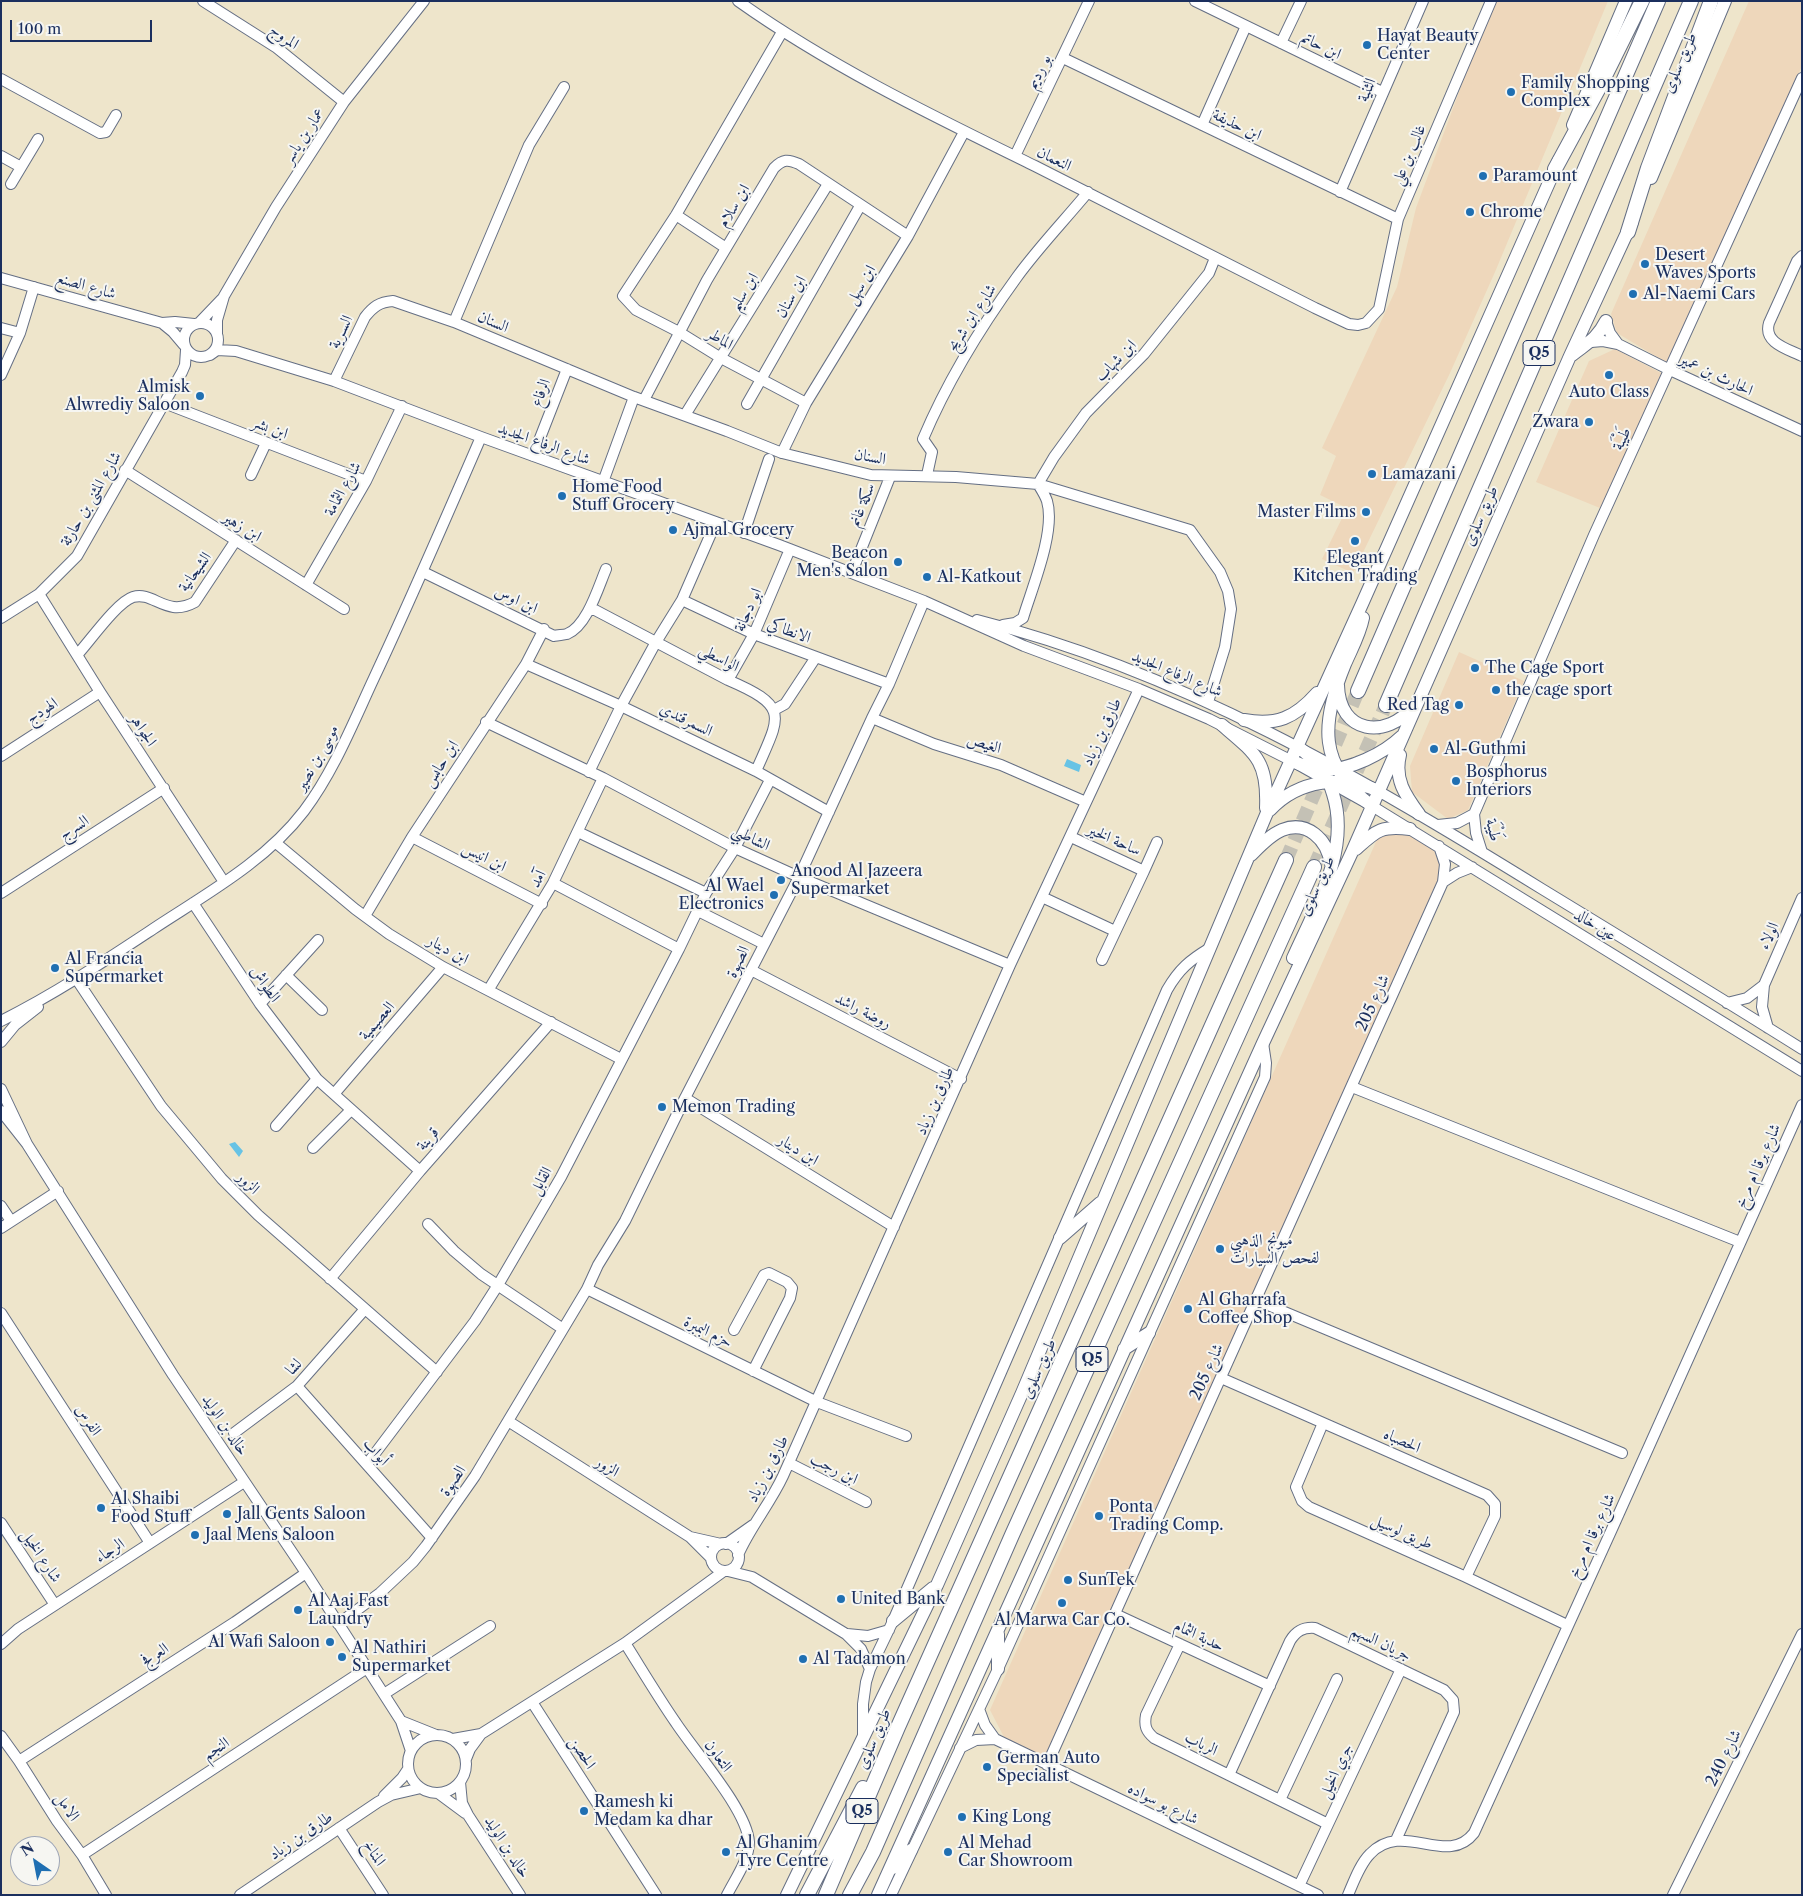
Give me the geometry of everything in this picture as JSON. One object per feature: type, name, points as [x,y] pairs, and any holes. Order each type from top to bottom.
[{"type":"highway","points":[[1555,169],[1600,86],[1642,1]]},
{"type":"highway","name":"Q5","points":[[1358,691],[1658,1]]},
{"type":"highway","name":"طريق سلوى","points":[[1386,705],[1691,1]]},
{"type":"highway","points":[[1628,232],[1648,168],[1711,1]]},
{"type":"highway","name":"طريق سلوى","points":[[826,1895],[898,1727],[1286,860]]},
{"type":"highway","name":"طريق سلوى","points":[[850,1895],[872,1852],[1012,1535],[1314,867]]},
{"type":"highway","points":[[807,1895],[844,1822],[898,1727]]},
{"type":"highway","points":[[858,1895],[872,1852]]},
{"type":"main road","name":"طريق سلوى","points":[[787,1895],[936,1585],[1022,1392],[1246,861],[1555,169],[1626,1]]},
{"type":"main road","name":"طريق سلوى","points":[[878,1895],[1263,1043],[1406,733],[1570,356],[1628,232],[1725,1]]},
{"type":"main road","points":[[1570,356],[1591,342],[1606,321]]},
{"type":"main road","points":[[1362,604],[1363,620],[1331,699],[1328,718],[1330,742],[1337,768],[1344,781],[1372,806]]},
{"type":"main road","points":[[1338,680],[1342,706],[1349,718],[1360,725],[1374,728],[1388,726],[1401,719],[1422,696]]},
{"type":"main road","points":[[1244,720],[1268,723],[1288,718],[1301,710],[1324,684]]},
{"type":"main road","points":[[1222,726],[1251,750],[1260,761],[1267,789],[1266,815]]},
{"type":"main road","points":[[1266,815],[1283,798],[1294,791],[1326,776],[1337,768],[1363,762],[1387,749],[1406,733]]},
{"type":"main road","points":[[1406,733],[1398,764],[1398,772],[1406,796],[1419,814]]},
{"type":"main road","points":[[1263,1043],[1275,1000],[1322,894],[1331,866],[1338,832],[1338,814],[1326,776],[1310,756],[1296,746]]},
{"type":"main road","points":[[1290,760],[1326,776],[1379,790]]},
{"type":"main road","points":[[1246,861],[1280,830],[1301,827],[1314,832],[1321,838],[1327,847],[1331,866]]},
{"type":"main road","points":[[1352,852],[1372,834],[1382,829],[1393,827],[1410,829]]},
{"type":"main road","points":[[1060,1238],[1103,1199]]},
{"type":"main road","points":[[1124,1349],[1149,1333]]},
{"type":"main road","points":[[891,1625],[936,1585]]},
{"type":"main road","points":[[998,1629],[998,1669]]},
{"type":"main road","points":[[888,1873],[911,1850]]},
{"type":"street","name":"المروج","points":[[203,1],[277,48],[344,102]]},
{"type":"street","name":"عمار بن ياسر","points":[[217,335],[217,320],[224,296],[276,207],[344,102],[424,1]]},
{"type":"street","name":"النعمان","points":[[738,1],[782,32],[869,82],[964,132],[1088,192],[1215,258],[1349,324],[1366,323]]},
{"type":"street","name":"بو رديم","points":[[1015,156],[1089,1]]},
{"type":"street","name":"ابن حاتم","points":[[1195,1],[1382,92]]},
{"type":"street","points":[[1281,43],[1301,1]]},
{"type":"street","name":"الثنية","points":[[1340,192],[1423,1]]},
{"type":"street","name":"غالب بن علي","points":[[1366,323],[1379,309],[1398,219],[1491,1]]},
{"type":"street","points":[[1202,125],[1246,26]]},
{"type":"street","points":[[726,248],[676,215],[782,32]]},
{"type":"street","name":"ابن حذيفة","points":[[1062,58],[1398,219]]},
{"type":"street","name":"طَيْبَة","points":[[1482,852],[1476,833],[1474,814],[1594,535],[1802,78]]},
{"type":"street","points":[[1,79],[100,134],[106,132],[116,115]]},
{"type":"street","points":[[454,322],[529,145],[564,87]]},
{"type":"street","name":"ابن سهل","points":[[782,454],[806,404],[934,192],[964,132]]},
{"type":"street","points":[[11,184],[38,139]]},
{"type":"street","points":[[1,156],[21,167]]},
{"type":"street","name":"ابن سلام","points":[[644,400],[726,248],[774,168],[781,161],[789,160],[799,164],[908,236]]},
{"type":"street","name":"ابن سليم","points":[[685,415],[828,184]]},
{"type":"street","name":"شارع ابن شريح","points":[[927,475],[932,452],[923,439],[952,378],[1017,277],[1088,192]]},
{"type":"street","name":"ابن سنان","points":[[747,404],[860,206]]},
{"type":"street","name":"الماطر","points":[[676,215],[623,296],[636,310],[679,332],[721,358],[806,404]]},
{"type":"street","points":[[1802,256],[1797,261],[1769,323],[1768,330],[1771,339],[1776,343],[1802,356]]},
{"type":"street","name":"ابن شهاب","points":[[1038,484],[1054,457],[1086,413],[1144,354],[1209,273],[1215,258]]},
{"type":"street","name":"شارع الصنع","points":[[1,278],[162,323],[196,323]]},
{"type":"street","points":[[1,375],[6,352],[20,333],[34,287]]},
{"type":"street","name":"عمار بن ياسر","points":[[196,323],[224,296]]},
{"type":"street","name":"السنان","points":[[382,302],[393,301],[454,322],[634,397],[727,431],[782,454],[871,475],[927,475],[1038,484],[1190,530],[1220,572],[1228,591],[1231,609],[1225,647],[1208,702]]},
{"type":"street","name":"السـرية","points":[[334,381],[365,317],[372,308],[382,302]]},
{"type":"street","points":[[1606,321],[1610,333],[1618,344]]},
{"type":"street","name":"شارع الصنع","points":[[162,323],[173,332],[185,348]]},
{"type":"street","points":[[196,323],[208,324],[217,335],[217,347],[208,356],[195,356],[185,348],[184,335],[186,330],[196,323]]},
{"type":"street","points":[[1,328],[20,333]]},
{"type":"street","name":"شارع الرفاع الجديد","points":[[217,335],[236,351]]},
{"type":"street","points":[[1591,342],[1603,341],[1618,344]]},
{"type":"street","name":"الحارث بن عمير","points":[[1618,344],[1802,431]]},
{"type":"street","name":"شارع المثنى بن حارثة","points":[[1,618],[39,594],[77,556],[182,372],[185,365],[185,348]]},
{"type":"street","name":"شارع الرفاع الجديد","points":[[208,356],[217,350],[236,351],[334,381],[603,482],[852,572],[924,601],[1024,646],[1139,690],[1222,726],[1290,760]]},
{"type":"street","name":"شارع المثنى بن حارثة","points":[[182,372],[197,360],[208,356]]},
{"type":"street","name":"الرفاع","points":[[533,456],[567,369]]},
{"type":"street","points":[[603,482],[634,397]]},
{"type":"street","name":"ابن بشر","points":[[164,404],[366,482]]},
{"type":"street","name":"شارع الثمامة","points":[[306,584],[366,482],[402,406]]},
{"type":"street","name":"موسى بن نصير","points":[[1,1021],[76,980],[224,882],[276,843],[304,811],[327,776],[423,572],[481,437]]},
{"type":"street","points":[[251,476],[266,443]]},
{"type":"street","points":[[744,532],[769,459]]},
{"type":"street","name":"ابن زهير","points":[[125,470],[344,609]]},
{"type":"street","name":"سكة غانم","points":[[852,572],[890,476]]},
{"type":"street","points":[[1000,626],[1015,623],[1023,618],[1047,535],[1050,519],[1047,500],[1038,484]]},
{"type":"street","points":[[589,772],[621,706],[656,642],[682,600],[716,522]]},
{"type":"street","name":"الشيحانية","points":[[78,655],[121,604],[134,597],[145,597],[176,608],[196,602],[236,540]]},
{"type":"street","name":"ابو دجانة","points":[[728,680],[754,634],[790,549]]},
{"type":"street","name":"ابن اوس","points":[[423,572],[544,629],[554,636],[566,634],[578,626],[589,610],[606,569]]},
{"type":"street","name":"الجواهر","points":[[39,594],[100,692],[224,882]]},
{"type":"street","name":"الانطاكي","points":[[682,600],[754,634],[889,684]]},
{"type":"street","name":"الصهوة","points":[[338,1624],[380,1593],[399,1576],[432,1538],[475,1476],[587,1289],[598,1265],[625,1221],[685,1098],[799,877],[889,684],[924,601]]},
{"type":"street","name":"الواسطي","points":[[589,610],[595,610],[759,695],[774,710]]},
{"type":"street","name":"شارع الرفاع الجديد","points":[[951,613],[1033,636],[1145,675],[1208,702],[1379,790]]},
{"type":"street","points":[[1023,618],[1033,636]]},
{"type":"street","name":"ابن حابس","points":[[365,916],[412,837],[526,664],[544,629]]},
{"type":"street","points":[[756,770],[774,730],[776,716],[774,710],[785,704],[816,657]]},
{"type":"street","name":"السمرقندي","points":[[526,664],[621,706],[756,770],[770,780],[828,812]]},
{"type":"street","name":"طارق بن زياد","points":[[739,1557],[755,1523],[774,1495],[789,1463],[1010,965],[1019,950],[1139,690]]},
{"type":"street","name":"الهودج","points":[[1,756],[100,692]]},
{"type":"street","name":"الغيص","points":[[872,718],[934,744],[1001,765],[1086,802]]},
{"type":"street","name":"الشاطبي","points":[[486,722],[603,778],[735,848],[799,877],[1010,965]]},
{"type":"street","points":[[1326,776],[1372,806]]},
{"type":"street","name":"آمد","points":[[489,989],[542,904],[603,778]]},
{"type":"street","name":"القابل","points":[[368,1464],[475,1321],[498,1285],[561,1177],[706,893],[735,848],[770,780]]},
{"type":"street","name":"السرج","points":[[1,893],[164,788]]},
{"type":"street","name":"عين خالد","points":[[1379,790],[1802,1049]]},
{"type":"street","name":"عين خالد","points":[[1372,806],[1799,1069]]},
{"type":"street","name":"طَيْبَة","points":[[1437,825],[1457,823],[1474,814]]},
{"type":"street","points":[[578,832],[706,893]]},
{"type":"street","name":"ابن انيس","points":[[412,837],[542,904]]},
{"type":"street","name":"ساحة الخير","points":[[1071,837],[1144,871]]},
{"type":"street","name":"ساحة الخير","points":[[1102,960],[1157,842]]},
{"type":"street","name":"ابن دينار","points":[[276,843],[389,934],[443,967],[489,989],[621,1059]]},
{"type":"street","name":"شارع 205","points":[[1047,1765],[1443,882],[1445,864],[1439,846]]},
{"type":"street","points":[[1443,882],[1457,873],[1472,867]]},
{"type":"street","points":[[553,883],[679,949]]},
{"type":"street","points":[[1042,897],[1115,931]]},
{"type":"street","name":"الولاء","points":[[1769,1028],[1762,1008],[1764,986],[1802,898]]},
{"type":"street","name":"الطواش","points":[[193,903],[260,1004],[317,1079],[420,1171]]},
{"type":"street","points":[[698,911],[764,944]]},
{"type":"street","points":[[260,1004],[318,940]]},
{"type":"street","name":"طريق سلوى","points":[[863,1739],[864,1693],[870,1669],[891,1625],[1167,990],[1184,965],[1210,948]]},
{"type":"street","name":"العصيمية","points":[[334,1094],[443,967]]},
{"type":"street","name":"روضة راشد","points":[[751,970],[961,1079]]},
{"type":"street","points":[[286,975],[322,1010]]},
{"type":"street","name":"الزور","points":[[76,980],[160,1106],[204,1159],[258,1215],[437,1372]]},
{"type":"street","points":[[1726,1003],[1747,998],[1764,986]]},
{"type":"street","name":"موسى بن نصير","points":[[1,1042],[14,1025],[56,992]]},
{"type":"street","name":"قرينة","points":[[330,1279],[420,1171],[551,1022]]},
{"type":"street","points":[[891,1895],[998,1669],[1264,1077],[1266,1063],[1263,1043]]},
{"type":"street","points":[[1799,1069],[1802,1078]]},
{"type":"street","points":[[276,1126],[317,1079]]},
{"type":"street","points":[[1352,1087],[1740,1242]]},
{"type":"street","name":"خالد بن الوليد","points":[[1,1089],[27,1144]]},
{"type":"street","name":"ابن دينار","points":[[685,1098],[894,1227]]},
{"type":"street","name":"شارع برقا ام مرخ","points":[[1396,1840],[1414,1840],[1448,1848],[1468,1841],[1474,1833],[1802,1105]]},
{"type":"street","points":[[313,1148],[351,1110]]},
{"type":"street","name":"خالد بن الوليد","points":[[1,1111],[27,1144],[58,1191],[172,1375],[306,1573],[384,1694],[401,1721],[411,1751]]},
{"type":"street","points":[[1,1228],[58,1191]]},
{"type":"street","points":[[1,1206],[11,1221]]},
{"type":"street","points":[[428,1224],[454,1251],[481,1274],[563,1329]]},
{"type":"street","points":[[734,1330],[764,1275],[769,1272],[787,1282],[792,1288],[790,1298],[753,1371]]},
{"type":"street","name":"حزم البمبرة","points":[[587,1289],[817,1402],[906,1436]]},
{"type":"street","points":[[1256,1300],[1622,1453]]},
{"type":"street","name":"لشا","points":[[234,1433],[297,1386],[365,1309]]},
{"type":"street","name":"الفرس","points":[[1,1313],[150,1543]]},
{"type":"street","name":"الحصباه","points":[[1221,1378],[1478,1491],[1492,1499],[1496,1511],[1495,1516],[1466,1576]]},
{"type":"street","name":"أبواب","points":[[297,1386],[432,1538]]},
{"type":"street","name":"الزور","points":[[508,1421],[690,1537],[711,1560]]},
{"type":"street","name":"طريق لوسيل","points":[[1323,1423],[1296,1487],[1302,1501],[1308,1507],[1466,1576],[1568,1625]]},
{"type":"street","name":"ابن رجب","points":[[789,1463],[866,1502]]},
{"type":"street","name":"الرجاء","points":[[1,1644],[18,1629],[244,1482]]},
{"type":"street","name":"شارع الخيل","points":[[1,1523],[55,1605]]},
{"type":"street","name":"طارق بن زياد","points":[[724,1544],[755,1523]]},
{"type":"street","name":"الزور","points":[[690,1537],[724,1544]]},
{"type":"street","points":[[701,1586],[714,1549],[724,1544],[735,1548],[752,1577]]},
{"type":"street","points":[[453,1740],[481,1734],[532,1702],[625,1642],[701,1586],[736,1566],[739,1557]]},
{"type":"street","points":[[711,1560],[715,1568],[752,1577],[846,1634],[861,1649],[870,1669]]},
{"type":"street","name":"العرفج","points":[[19,1760],[235,1622],[306,1573]]},
{"type":"street","name":"حدبة الثمام","points":[[1115,1614],[1270,1686]]},
{"type":"street","points":[[846,1634],[868,1636],[891,1625]]},
{"type":"street","points":[[384,1694],[490,1626]]},
{"type":"street","name":"جريان السهم","points":[[1229,1775],[1294,1634],[1308,1627],[1315,1628],[1444,1690],[1453,1700],[1454,1712],[1396,1840]]},
{"type":"street","name":"الرجاء","points":[[1,1635],[18,1629]]},
{"type":"street","name":"شارع 240","points":[[1673,1895],[1802,1634]]},
{"type":"street","name":"التعاون","points":[[625,1642],[676,1724],[737,1808],[745,1825],[749,1843],[748,1851],[727,1895]]},
{"type":"street","name":"الرباب","points":[[1180,1644],[1146,1715],[1146,1728],[1154,1738],[1328,1824]]},
{"type":"street","name":"النجم","points":[[82,1855],[367,1668]]},
{"type":"street","name":"جري الخيل","points":[[1299,1886],[1401,1669]]},
{"type":"street","points":[[1280,1800],[1336,1679]]},
{"type":"street","name":"الحصن","points":[[532,1702],[656,1895]]},
{"type":"street","points":[[979,1709],[985,1726],[995,1739]]},
{"type":"street","points":[[401,1721],[453,1740],[460,1746],[466,1759]]},
{"type":"street","points":[[436,1735],[421,1740],[411,1751],[408,1768],[411,1778],[421,1788],[438,1793],[448,1791],[460,1782],[464,1774],[466,1759],[470,1749],[481,1734]]},
{"type":"street","name":"الامل","points":[[1,1736],[82,1855],[106,1895]]},
{"type":"street","points":[[959,1748],[976,1740],[995,1739]]},
{"type":"street","name":"شارع بو سواده","points":[[995,1739],[1318,1895]]},
{"type":"street","name":"طارق بن زياد","points":[[378,1802],[402,1778],[408,1768]]},
{"type":"street","name":"خالد بن الوليد","points":[[460,1782],[462,1803],[468,1815],[520,1895]]},
{"type":"street","name":"طارق بن زياد","points":[[244,1894],[378,1802],[397,1793],[421,1788]]},
{"type":"street","name":"خالد بن الوليد","points":[[438,1793],[468,1815]]},
{"type":"street","name":"المناخ","points":[[339,1828],[383,1895]]},
{"type":"street","points":[[1348,1895],[1369,1855],[1387,1842],[1396,1840]]},
{"type":"shaded area","points":[[1496,1],[1608,1],[1495,272],[1450,373],[1353,573],[1322,559],[1347,508],[1320,495],[1336,456],[1322,448],[1397,287],[1416,208],[1475,49]]},
{"type":"shaded area","points":[[1749,1],[1802,1],[1802,66],[1667,363],[1617,333],[1611,314]]},
{"type":"shaded area","points":[[1615,349],[1663,374],[1600,508],[1536,482],[1589,361]]},
{"type":"shaded area","points":[[1459,652],[1524,681],[1468,810],[1448,819],[1412,792],[1410,766]]},
{"type":"shaded area","points":[[1407,832],[1434,851],[1440,863],[1440,879],[1044,1758],[1004,1737],[990,1710],[1379,835]]},
{"type":"water","points":[[1067,759],[1081,765],[1079,772],[1064,766]]},
{"type":"water","points":[[235,1142],[243,1151],[239,1157],[229,1144]]},
{"type":"tunnel","points":[[1286,860],[1358,691]]},
{"type":"tunnel","points":[[1314,867],[1386,705]]},
{"type":"place","name":"Hayat Beauty Center","points":[[1367,45]]},
{"type":"place","name":"Family Shopping Complex","points":[[1511,92]]},
{"type":"place","name":"Paramount","points":[[1483,176]]},
{"type":"place","name":"Chrome","points":[[1470,212]]},
{"type":"place","name":"Desert Waves Sports","points":[[1645,264]]},
{"type":"place","name":"Al-Naemi Cars","points":[[1633,294]]},
{"type":"place","name":"Auto Class","points":[[1609,375]]},
{"type":"place","name":"Almisk Alwrediy Saloon","points":[[200,396]]},
{"type":"place","name":"Zwara","points":[[1589,422]]},
{"type":"place","name":"Lamazani","points":[[1372,474]]},
{"type":"place","name":"Home Food Stuff Grocery","points":[[562,496]]},
{"type":"place","name":"Master Films","points":[[1366,512]]},
{"type":"place","name":"Ajmal Grocery","points":[[673,530]]},
{"type":"place","name":"Elegant Kitchen Trading","points":[[1355,541]]},
{"type":"place","name":"Beacon Men's Salon","points":[[898,562]]},
{"type":"place","name":"Al-Katkout","points":[[927,577]]},
{"type":"place","name":"The Cage Sport","points":[[1475,668]]},
{"type":"place","name":"the cage sport","points":[[1496,690]]},
{"type":"place","name":"Red Tag","points":[[1459,705]]},
{"type":"place","name":"Al-Guthmi","points":[[1434,749]]},
{"type":"place","name":"Bosphorus Interiors","points":[[1456,781]]},
{"type":"place","name":"Anood Al Jazeera Supermarket","points":[[781,880]]},
{"type":"place","name":"Al Wael Electronics","points":[[774,895]]},
{"type":"place","name":"Al Francia Supermarket","points":[[55,968]]},
{"type":"place","name":"Memon Trading","points":[[662,1107]]},
{"type":"place","name":"ميونج الذهبي لفحص السيارات","points":[[1220,1249]]},
{"type":"place","name":"Al Gharrafa Coffee Shop","points":[[1188,1309]]},
{"type":"place","name":"Al Shaibi Food Stuff","points":[[101,1508]]},
{"type":"place","name":"Jall Gents Saloon","points":[[227,1514]]},
{"type":"place","name":"Ponta Trading Comp.","points":[[1099,1516]]},
{"type":"place","name":"Jaal Mens Saloon","points":[[195,1535]]},
{"type":"place","name":"SunTek","points":[[1068,1580]]},
{"type":"place","name":"United Bank","points":[[841,1599]]},
{"type":"place","name":"Al Marwa Car Co.","points":[[1062,1603]]},
{"type":"place","name":"Al Aaj Fast Laundry","points":[[298,1610]]},
{"type":"place","name":"Al Wafi Saloon","points":[[330,1642]]},
{"type":"place","name":"Al Nathiri Supermarket","points":[[342,1657]]},
{"type":"place","name":"Al Tadamon","points":[[803,1659]]},
{"type":"place","name":"German Auto Specialist","points":[[987,1767]]},
{"type":"place","name":"Ramesh ki Medam ka dhar","points":[[584,1811]]},
{"type":"place","name":"King Long","points":[[962,1817]]},
{"type":"place","name":"Al Ghanim Tyre Centre","points":[[726,1852]]},
{"type":"place","name":"Al Mehad Car Showroom","points":[[948,1852]]}]
